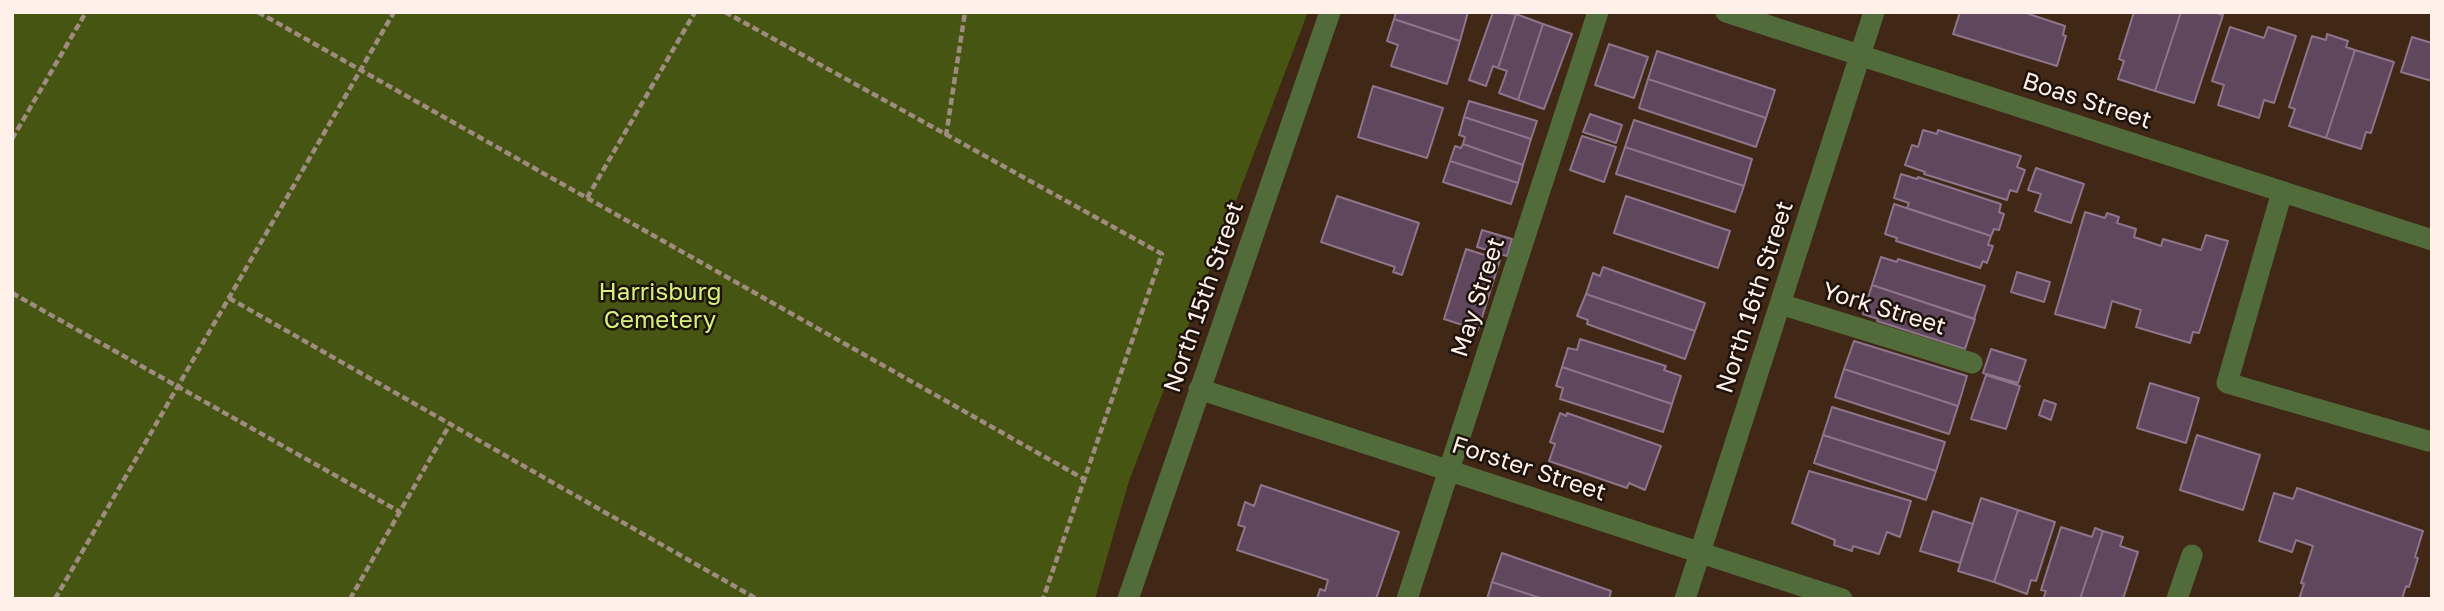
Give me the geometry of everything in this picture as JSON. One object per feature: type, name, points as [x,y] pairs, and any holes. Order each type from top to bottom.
[{"type":"street","name":"North 15th Street","points":[[1128,599],[1330,12]]},
{"type":"street","name":"May Street","points":[[1407,599],[1598,12]]},
{"type":"street","name":"Boas Street","points":[[1726,12],[2432,240]]},
{"type":"street","name":"North 16th Street","points":[[1685,599],[1874,12]]},
{"type":"street","points":[[2283,192],[2227,383],[2428,440]]},
{"type":"street","name":"York Street","points":[[1780,304],[1972,363]]},
{"type":"street","name":"Forster Street","points":[[1199,389],[1842,599]]},
{"type":"street","points":[[2177,599],[2192,555]]},
{"type":"path","points":[[12,139],[86,12]]},
{"type":"path","points":[[258,12],[1084,479]]},
{"type":"path","points":[[55,599],[394,12]]},
{"type":"path","points":[[587,198],[695,12]]},
{"type":"path","points":[[724,12],[1162,254],[1043,599]]},
{"type":"path","points":[[946,136],[965,12]]},
{"type":"path","points":[[12,293],[400,512]]},
{"type":"path","points":[[229,298],[757,599]]},
{"type":"path","points":[[350,599],[450,425]]},
{"type":"green space","name":"Harrisburg Cemetery","points":[[12,12],[1308,12],[1129,481],[1095,599],[12,599]]},
{"type":"building","points":[[1396,12],[1468,12],[1460,41],[1394,19]]},
{"type":"building","points":[[1493,12],[1516,14],[1498,68],[1493,66],[1486,86],[1469,80]]},
{"type":"building","points":[[1960,12],[2023,12],[2065,26],[2063,35],[2066,36],[2057,66],[1953,34]]},
{"type":"building","points":[[2134,12],[2181,12],[2155,91],[2118,79],[2124,61],[2119,59]]},
{"type":"building","points":[[2181,12],[2213,12],[2223,15],[2194,103],[2155,91]]},
{"type":"building","points":[[1516,14],[1543,24],[1518,100],[1499,93],[1507,71],[1498,68]]},
{"type":"building","points":[[1394,19],[1460,41],[1447,84],[1391,66],[1398,45],[1387,41]]},
{"type":"building","points":[[1543,24],[1572,34],[1544,109],[1518,100]]},
{"type":"building","points":[[2230,27],[2264,38],[2268,27],[2296,36],[2274,103],[2264,100],[2259,118],[2218,105],[2224,85],[2212,81]]},
{"type":"building","points":[[2327,34],[2348,41],[2346,47],[2355,50],[2326,138],[2289,126],[2295,109],[2289,107],[2312,36],[2326,40]]},
{"type":"building","points":[[2412,37],[2432,43],[2432,81],[2401,72]]},
{"type":"building","points":[[1609,44],[1648,57],[1634,98],[1595,85]]},
{"type":"building","points":[[2355,50],[2394,62],[2371,133],[2366,132],[2361,149],[2326,138]]},
{"type":"building","points":[[1657,51],[1775,90],[1766,118],[1648,79]]},
{"type":"building","points":[[1648,79],[1766,118],[1756,147],[1639,108]]},
{"type":"building","points":[[1373,86],[1443,108],[1427,158],[1358,137]]},
{"type":"building","points":[[1469,101],[1537,121],[1531,139],[1464,117]]},
{"type":"building","points":[[1590,114],[1622,125],[1616,143],[1583,132]]},
{"type":"building","points":[[1464,117],[1531,139],[1523,165],[1463,144],[1465,137],[1459,135]]},
{"type":"building","points":[[1634,120],[1752,159],[1744,186],[1625,147]]},
{"type":"building","points":[[1923,130],[1937,134],[1938,130],[2021,156],[2017,167],[2025,170],[2017,192],[2010,190],[2007,200],[1924,174],[1925,172],[1905,165],[1912,145],[1918,147]]},
{"type":"building","points":[[1582,136],[1616,147],[1604,182],[1570,170]]},
{"type":"building","points":[[1463,144],[1523,165],[1518,183],[1450,161],[1455,146],[1461,148]]},
{"type":"building","points":[[1625,147],[1744,186],[1735,212],[1616,174]]},
{"type":"building","points":[[1450,161],[1518,183],[1511,204],[1443,182]]},
{"type":"building","points":[[2036,168],[2084,184],[2071,223],[2035,211],[2041,194],[2028,190]]},
{"type":"building","points":[[1901,174],[2001,204],[1999,212],[2004,214],[1999,230],[1994,229],[1991,236],[1907,208],[1909,203],[1894,198]]},
{"type":"building","points":[[1337,196],[1419,223],[1402,275],[1393,272],[1395,267],[1321,242]]},
{"type":"building","points":[[1626,196],[1730,231],[1718,268],[1614,233]]},
{"type":"building","points":[[1894,204],[1991,236],[1988,245],[1993,246],[1987,263],[1983,261],[1980,268],[1896,241],[1897,238],[1885,234]]},
{"type":"building","points":[[2085,212],[2105,218],[2107,213],[2119,217],[2117,223],[2136,229],[2134,237],[2161,246],[2163,239],[2201,250],[2206,235],[2228,241],[2199,333],[2193,332],[2190,343],[2136,327],[2141,310],[2112,301],[2105,328],[2055,314]]},
{"type":"building","points":[[1482,230],[1512,239],[1507,256],[1477,247]]},
{"type":"building","points":[[1466,249],[1500,260],[1478,330],[1444,319]]},
{"type":"building","points":[[1881,257],[1897,262],[1898,259],[1985,286],[1974,319],[1872,285]]},
{"type":"building","points":[[1603,267],[1705,303],[1695,331],[1586,294],[1593,273],[1600,276]]},
{"type":"building","points":[[2017,272],[2050,282],[2044,302],[2011,292]]},
{"type":"building","points":[[1872,285],[1975,319],[1965,349],[1863,314]]},
{"type":"building","points":[[1586,294],[1695,331],[1685,359],[1587,324],[1588,320],[1577,316]]},
{"type":"building","points":[[1580,339],[1666,366],[1664,370],[1681,376],[1672,404],[1562,367],[1568,348],[1577,350]]},
{"type":"building","points":[[1854,341],[1967,376],[1958,406],[1844,369]]},
{"type":"building","points":[[1991,349],[2026,360],[2018,383],[1983,373]]},
{"type":"building","points":[[1562,367],[1672,404],[1663,432],[1560,399],[1563,388],[1556,386]]},
{"type":"building","points":[[1844,369],[1958,406],[1949,434],[1835,397]]},
{"type":"building","points":[[1986,375],[2020,386],[2006,429],[1971,419]]},
{"type":"building","points":[[2150,383],[2199,398],[2186,443],[2137,428]]},
{"type":"building","points":[[2044,400],[2056,404],[2051,420],[2039,415]]},
{"type":"building","points":[[1832,407],[1945,442],[1936,471],[1823,435]]},
{"type":"building","points":[[1560,413],[1566,416],[1567,413],[1661,446],[1645,490],[1629,483],[1627,488],[1549,461],[1555,444],[1550,442]]},
{"type":"building","points":[[1823,435],[1936,471],[1926,500],[1814,463]]},
{"type":"building","points":[[2197,435],[2260,455],[2243,510],[2180,490]]},
{"type":"building","points":[[1809,471],[1911,501],[1900,537],[1887,532],[1879,554],[1853,546],[1852,551],[1834,545],[1835,540],[1792,523]]},
{"type":"building","points":[[1261,485],[1399,532],[1376,599],[1317,599],[1320,589],[1325,591],[1328,580],[1237,550],[1245,527],[1238,525],[1245,502],[1254,506]]},
{"type":"building","points":[[2297,488],[2423,531],[2415,557],[2418,558],[2409,587],[2406,586],[2402,599],[2299,599],[2304,584],[2301,583],[2313,546],[2296,540],[2292,552],[2259,541],[2274,493],[2293,499]]},
{"type":"building","points":[[1981,498],[2018,510],[1994,582],[1958,571]]},
{"type":"building","points":[[2018,510],[2055,522],[2036,581],[2031,580],[2027,594],[1994,582]]},
{"type":"building","points":[[1933,511],[1973,524],[1960,563],[1920,551]]},
{"type":"building","points":[[2061,527],[2092,537],[2095,528],[2103,531],[2080,599],[2043,599],[2046,591],[2041,590]]},
{"type":"building","points":[[2103,531],[2123,537],[2120,546],[2138,552],[2123,599],[2080,599]]},
{"type":"building","points":[[1502,553],[1611,591],[1609,599],[1543,599],[1492,582]]},
{"type":"building","points":[[1492,582],[1543,599],[1487,599]]}]
